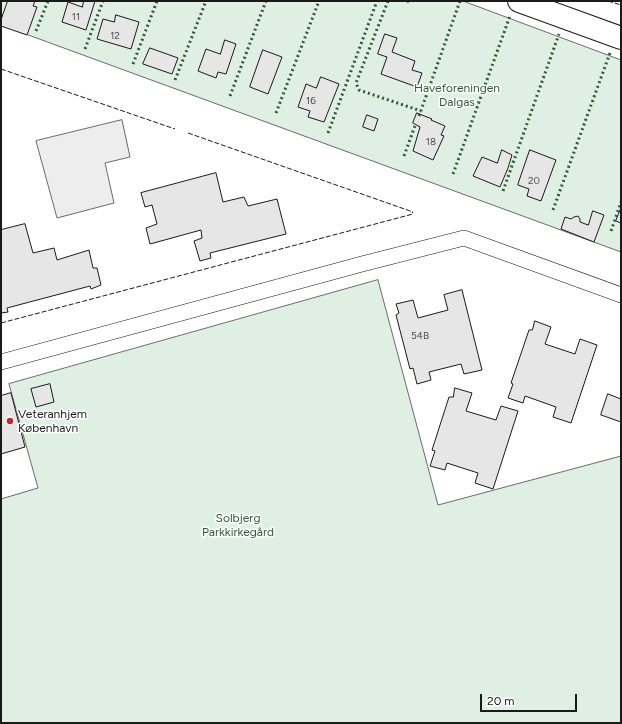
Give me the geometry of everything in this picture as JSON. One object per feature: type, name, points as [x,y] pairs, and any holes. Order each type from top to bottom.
[{"type":"street","points":[[519,1],[621,38]]},
{"type":"lane","points":[[1,362],[354,266],[464,238],[621,295]]},
{"type":"green space","name":"Haveforeningen Dalgas","points":[[1,1],[463,1],[621,60],[621,252],[1,25]]},
{"type":"green space","name":"Solbjerg Parkkirkegård","points":[[378,280],[438,505],[621,456],[621,723],[1,723],[1,499],[38,488],[9,384]]},
{"type":"shaded area","points":[[122,120],[130,157],[105,163],[114,203],[57,218],[36,141]]},
{"type":"building","points":[[8,1],[35,1],[33,6],[37,7],[27,35],[1,26],[1,20]]},
{"type":"building","points":[[84,1],[95,1],[86,30],[62,22],[68,2],[82,7]]},
{"type":"building","points":[[116,15],[139,22],[131,49],[97,39],[103,19],[114,22]]},
{"type":"building","points":[[385,34],[397,38],[392,52],[415,61],[412,70],[422,73],[417,87],[381,74],[387,57],[378,54]]},
{"type":"building","points":[[225,40],[236,44],[226,74],[218,72],[216,78],[198,71],[206,49],[220,54]]},
{"type":"building","points":[[150,48],[178,58],[172,74],[143,64]]},
{"type":"building","points":[[263,50],[282,57],[268,94],[250,87]]},
{"type":"building","points":[[321,77],[339,84],[324,122],[308,117],[310,111],[298,107],[306,84],[316,88]]},
{"type":"building","points":[[417,113],[445,126],[441,135],[444,136],[433,160],[413,151],[420,127],[413,123]]},
{"type":"building","points":[[367,115],[378,119],[374,131],[363,127]]},
{"type":"building","points":[[502,150],[512,155],[500,187],[473,176],[482,157],[497,163]]},
{"type":"building","points":[[530,150],[556,160],[541,201],[527,196],[529,189],[518,185]]},
{"type":"building","points":[[216,173],[223,202],[244,197],[248,206],[277,199],[286,234],[210,253],[211,258],[200,261],[194,241],[202,238],[201,230],[150,244],[146,228],[157,224],[152,205],[145,207],[141,193]]},
{"type":"building","points":[[621,208],[621,223],[616,221]]},
{"type":"building","points":[[593,211],[604,215],[594,242],[561,229],[565,217],[571,219],[578,216],[580,222],[588,225]]},
{"type":"building","points":[[25,224],[33,253],[54,248],[57,260],[89,250],[93,268],[97,268],[101,285],[91,289],[90,286],[7,308],[8,312],[1,313],[1,230]]},
{"type":"building","points":[[462,290],[482,370],[464,374],[461,364],[429,372],[431,380],[417,384],[413,368],[410,369],[396,315],[399,313],[396,304],[413,300],[418,318],[448,310],[444,295]]},
{"type":"building","points":[[535,321],[551,327],[545,344],[575,354],[580,339],[597,345],[571,423],[553,417],[556,407],[525,396],[523,403],[508,398],[513,384],[511,383],[529,330],[532,330]]},
{"type":"building","points":[[50,384],[54,402],[36,407],[31,389]]},
{"type":"building","points":[[455,388],[472,393],[466,411],[496,420],[501,406],[518,411],[493,489],[475,483],[478,473],[447,463],[445,470],[430,466],[435,451],[432,450],[449,397],[453,397]]},
{"type":"building","name":"Veteranhjem København","points":[[11,393],[25,447],[1,454],[1,396]]},
{"type":"building","points":[[608,394],[621,399],[621,422],[601,415]]},
{"type":"hedge","points":[[36,31],[48,1]]},
{"type":"hedge","points":[[85,49],[103,1]]},
{"type":"hedge","points":[[133,64],[157,1]]},
{"type":"hedge","points":[[175,80],[206,1]]},
{"type":"hedge","points":[[230,96],[266,1]]},
{"type":"hedge","points":[[276,113],[319,1]]},
{"type":"hedge","points":[[328,133],[377,1]]},
{"type":"hedge","points":[[388,1],[356,83],[359,90],[421,111]]},
{"type":"hedge","points":[[407,1],[411,1]]},
{"type":"hedge","points":[[419,116],[460,1]]},
{"type":"hedge","points":[[453,174],[510,16]]},
{"type":"hedge","points":[[503,191],[559,34]]},
{"type":"hedge","points":[[553,210],[610,53]]},
{"type":"hedge","points":[[404,156],[416,123]]},
{"type":"hedge","points":[[611,231],[621,202]]},
{"type":"fence","points":[[608,1],[621,5]]},
{"type":"fence","points":[[1,69],[175,129]]},
{"type":"fence","points":[[188,133],[413,212],[412,213]]},
{"type":"fence","points":[[1,323],[413,214]]},
{"type":"place","name":"Veteranhjem København","points":[[10,421]]}]
